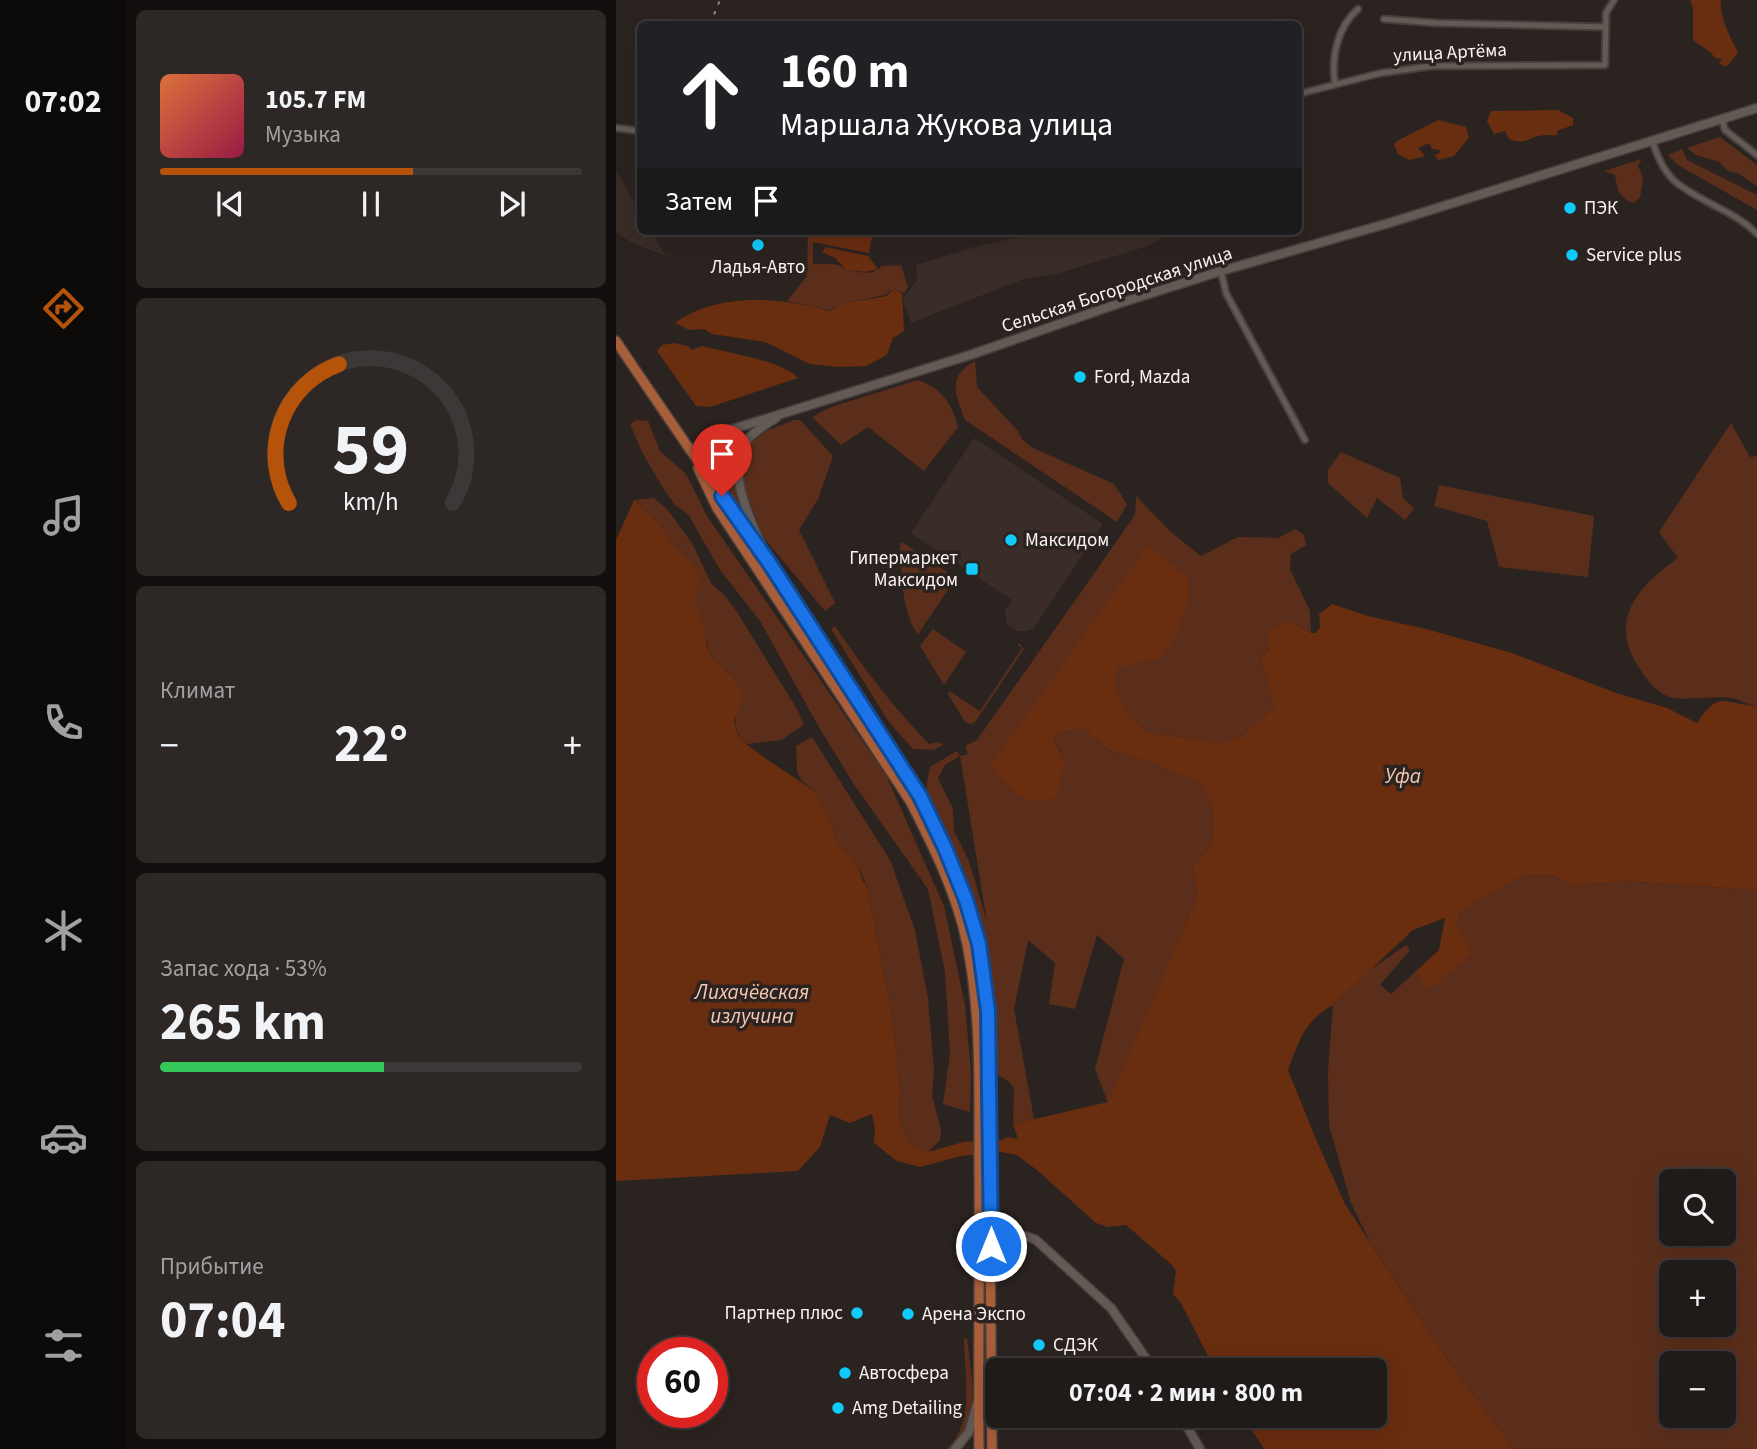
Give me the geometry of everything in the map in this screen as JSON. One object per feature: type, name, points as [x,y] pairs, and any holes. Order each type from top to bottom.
[{"type":"main road","name":"Сельская Богородская улица","points":[[691,450],[717,434],[970,355],[1117,304],[1389,223],[1757,108]]},
{"type":"main road","points":[[616,341],[770,564],[897,758],[920,796],[966,900],[979,944],[988,1011],[992,1449]]},
{"type":"main road","points":[[770,564],[746,504],[737,464],[740,451],[749,438],[783,412]]},
{"type":"main road","points":[[691,450],[717,508],[892,772],[927,835],[956,904],[967,943],[977,1020],[980,1207],[979,1449]]},
{"type":"main road","points":[[991,1266],[1006,1267],[1014,1239],[1026,1236],[1036,1240],[1111,1308],[1146,1358]]},
{"type":"main road","points":[[956,1449],[969,1432],[979,1398]]},
{"type":"main road","points":[[1188,1428],[1200,1449]]},
{"type":"street","points":[[1384,19],[1448,24],[1606,27],[1606,13],[1614,0]]},
{"type":"street","points":[[1335,85],[1335,52],[1340,32],[1349,17],[1358,9]]},
{"type":"street","name":"улица Артёма","points":[[1302,93],[1381,73],[1431,66],[1605,65],[1606,27]]},
{"type":"street","points":[[1722,119],[1725,130],[1757,155]]},
{"type":"street","points":[[616,128],[637,131]]},
{"type":"street","points":[[1652,140],[1661,163],[1675,183],[1748,224],[1757,234]]},
{"type":"street","points":[[1221,271],[1226,293],[1305,440]]},
{"type":"shaded area","points":[[1720,137],[1757,165],[1757,186],[1738,173],[1728,171],[1719,162],[1696,155],[1687,148]]},
{"type":"shaded area","points":[[1682,149],[1687,160],[1757,195],[1757,210],[1678,165],[1668,155]]},
{"type":"shaded area","points":[[1642,159],[1638,166],[1643,178],[1640,198],[1633,203],[1620,192],[1615,175],[1604,171]]},
{"type":"shaded area","points":[[616,170],[637,207],[637,235],[653,235],[666,256],[632,243],[616,232]]},
{"type":"shaded area","points":[[808,235],[813,235],[813,264],[835,264],[866,273],[882,266],[901,265],[908,287],[905,293],[891,290],[885,295],[846,303],[829,310],[787,301],[807,276]]},
{"type":"shaded area","points":[[1029,235],[1168,235],[1145,247],[1059,273],[1024,279],[911,323],[903,298],[917,281],[916,265],[982,245]]},
{"type":"shaded area","points":[[975,361],[977,387],[1031,447],[1114,484],[1127,504],[1117,522],[965,420],[957,395],[957,380],[960,373]]},
{"type":"shaded area","points":[[918,380],[939,392],[952,411],[958,427],[924,471],[868,427],[841,445],[812,417],[831,407]]},
{"type":"shaded area","points":[[637,420],[648,421],[660,451],[686,474],[707,516],[886,775],[944,906],[965,1005],[971,1072],[970,1112],[943,1104],[950,1054],[945,972],[928,889],[855,786],[760,621],[720,570],[688,514],[675,505],[663,488],[642,452],[630,424]]},
{"type":"shaded area","points":[[800,420],[833,456],[818,499],[799,530],[835,603],[825,611],[763,537],[739,471],[743,453],[752,442],[766,431]]},
{"type":"shaded area","points":[[1731,423],[1750,457],[1757,456],[1757,706],[1732,698],[1673,698],[1663,694],[1640,669],[1630,652],[1626,635],[1631,606],[1639,593],[1678,558],[1659,532]]},
{"type":"shaded area","name":"Максидом","points":[[974,438],[1103,524],[1034,628],[1028,631],[1017,631],[1007,624],[1005,611],[1012,600],[911,533]]},
{"type":"shaded area","points":[[725,444],[733,456],[731,474],[746,519],[723,485],[716,464]]},
{"type":"shaded area","points":[[1341,452],[1400,478],[1403,498],[1414,508],[1405,520],[1377,498],[1367,518],[1328,483],[1328,470]]},
{"type":"shaded area","points":[[1439,485],[1594,516],[1588,577],[1499,567],[1487,521],[1434,506]]},
{"type":"shaded area","points":[[1136,496],[1172,533],[1201,556],[1238,537],[1278,538],[1295,529],[1304,535],[1306,545],[1291,554],[1290,569],[1310,611],[1311,633],[1289,620],[1261,658],[1274,707],[1243,735],[1223,743],[1150,733],[1129,716],[1116,688],[1116,667],[1189,599],[991,766],[1061,753],[1053,737],[1083,728],[1108,750],[1141,759],[1199,783],[1208,797],[1213,820],[1210,844],[1192,867],[1198,895],[1108,1103],[1095,1069],[1124,959],[1097,935],[1075,1009],[1049,1004],[1055,963],[1028,940],[1014,1009],[1034,1119],[1013,1124],[1014,1088],[1007,1080],[997,1075],[997,1041],[987,940],[966,877],[926,788],[930,767],[957,751],[960,756],[968,754],[965,746],[977,740],[1135,515]],"holes":[[[960,756],[987,922],[969,861],[954,831],[953,809],[938,778],[945,765]]]},
{"type":"shaded area","points":[[654,498],[667,509],[692,543],[711,583],[737,612],[797,709],[804,725],[781,740],[746,744],[738,731],[735,720],[745,695],[732,676],[711,656],[695,602],[696,584],[690,561],[673,545],[658,522],[634,500]]},
{"type":"shaded area","points":[[902,542],[956,578],[918,634],[909,616],[903,592]]},
{"type":"shaded area","points":[[835,626],[880,688],[916,730],[929,744],[939,742],[943,745],[933,750],[913,749],[889,722],[831,629]]},
{"type":"shaded area","points":[[933,629],[966,652],[944,685],[920,646]]},
{"type":"shaded area","points":[[1019,643],[1024,649],[975,722],[965,722],[948,694],[949,691],[980,711],[1022,648]]},
{"type":"shaded area","points":[[812,737],[890,860],[915,930],[928,999],[934,1071],[932,1096],[941,1130],[940,1140],[928,1152],[908,1141],[899,1116],[900,1088],[893,1022],[868,889],[858,866],[835,838],[829,817],[816,792],[802,781],[797,772],[796,746]]},
{"type":"shaded area","points":[[1552,875],[1572,886],[1623,881],[1757,890],[1757,1449],[1514,1449],[1439,1348],[1370,1242],[1351,1203],[1329,1125],[1328,1071],[1333,1005],[1369,971],[1406,945],[1410,950],[1380,985],[1391,994],[1416,971],[1425,988],[1457,925],[1459,915],[1521,876]]},
{"type":"shaded area","points":[[967,1338],[972,1411],[965,1434],[953,1449],[947,1449],[956,1438],[965,1412],[964,1339]]},
{"type":"water","points":[[1690,0],[1721,0],[1724,20],[1738,53],[1726,67],[1719,63],[1722,59],[1715,58],[1693,40],[1693,8]]},
{"type":"water","points":[[1558,110],[1573,118],[1573,125],[1557,131],[1558,135],[1545,135],[1524,141],[1509,139],[1505,131],[1494,134],[1487,121],[1491,111]]},
{"type":"water","points":[[1438,120],[1466,127],[1469,138],[1454,156],[1438,160],[1435,155],[1441,152],[1440,150],[1432,149],[1429,143],[1418,148],[1425,156],[1409,160],[1398,154],[1394,145],[1397,141]]},
{"type":"water","points":[[813,235],[872,235],[869,253],[812,242]]},
{"type":"water","points":[[826,247],[868,256],[878,269],[865,272],[846,269],[835,258],[822,252]]},
{"type":"water","points":[[892,290],[902,293],[904,331],[893,338],[887,355],[866,366],[810,364],[765,342],[712,334],[704,329],[689,330],[675,323],[710,306],[730,302],[770,300],[829,311],[845,303],[887,296]]},
{"type":"water","points":[[675,343],[688,346],[692,350],[702,346],[753,358],[779,366],[798,378],[710,407],[696,406],[657,351],[662,345]]},
{"type":"water","name":"Уфа","points":[[634,500],[658,522],[673,545],[690,561],[699,574],[695,602],[711,656],[732,676],[745,695],[734,721],[738,734],[746,744],[816,792],[829,817],[835,838],[858,866],[868,889],[893,1022],[900,1088],[899,1117],[908,1141],[928,1152],[963,1142],[1002,1140],[1008,1137],[1018,1139],[1013,1124],[1108,1102],[1198,895],[1192,867],[1210,844],[1213,820],[1208,797],[1199,783],[1141,759],[1108,750],[1083,728],[1053,737],[1065,764],[1055,798],[1025,798],[1011,789],[990,766],[1148,545],[1188,578],[1189,599],[1172,644],[1160,658],[1116,668],[1116,688],[1129,716],[1150,733],[1223,743],[1243,735],[1274,707],[1261,658],[1269,648],[1268,631],[1289,620],[1311,633],[1316,633],[1320,627],[1319,614],[1332,604],[1368,616],[1512,653],[1616,693],[1667,708],[1697,723],[1712,705],[1718,702],[1757,706],[1757,890],[1623,881],[1572,886],[1552,875],[1521,876],[1459,915],[1457,925],[1472,953],[1440,982],[1425,988],[1416,971],[1439,950],[1445,918],[1413,930],[1333,1005],[1315,1018],[1304,1033],[1288,1070],[1345,1204],[1439,1348],[1514,1449],[1264,1449],[1251,1428],[1387,1428],[1387,1358],[1209,1358],[1181,1303],[1173,1294],[1176,1271],[1172,1265],[1126,1225],[1108,1227],[1096,1223],[1017,1155],[1001,1152],[961,1156],[920,1167],[897,1161],[874,1143],[872,1114],[850,1123],[830,1115],[820,1147],[798,1171],[616,1181],[616,540]]},
{"type":"railway","points":[[711,21],[720,0]]},
{"type":"place","name":"ПЭК","points":[[1570,208]]},
{"type":"place","name":"Ладья-Авто","points":[[758,245]]},
{"type":"place","name":"Service plus","points":[[1572,255]]},
{"type":"place","name":"Ford, Mazda","points":[[1080,377]]},
{"type":"place","name":"Максидом","points":[[1011,540]]},
{"type":"place","name":"Гипермаркет Максидом","points":[[972,569]]},
{"type":"place","name":"Партнер плюс","points":[[857,1313]]},
{"type":"place","name":"Арена Экспо","points":[[908,1314]]},
{"type":"place","name":"СДЭК","points":[[1039,1345]]},
{"type":"place","name":"Автосфера","points":[[845,1373]]},
{"type":"place","name":"Amg Detailing","points":[[838,1408]]},
{"type":"route","points":[[722,496],[770,564],[920,796],[966,900],[979,944],[988,1011],[991,1246]]},
{"type":"water label","name":"Лихачёвская излучина","points":[[752,1004]]}]
